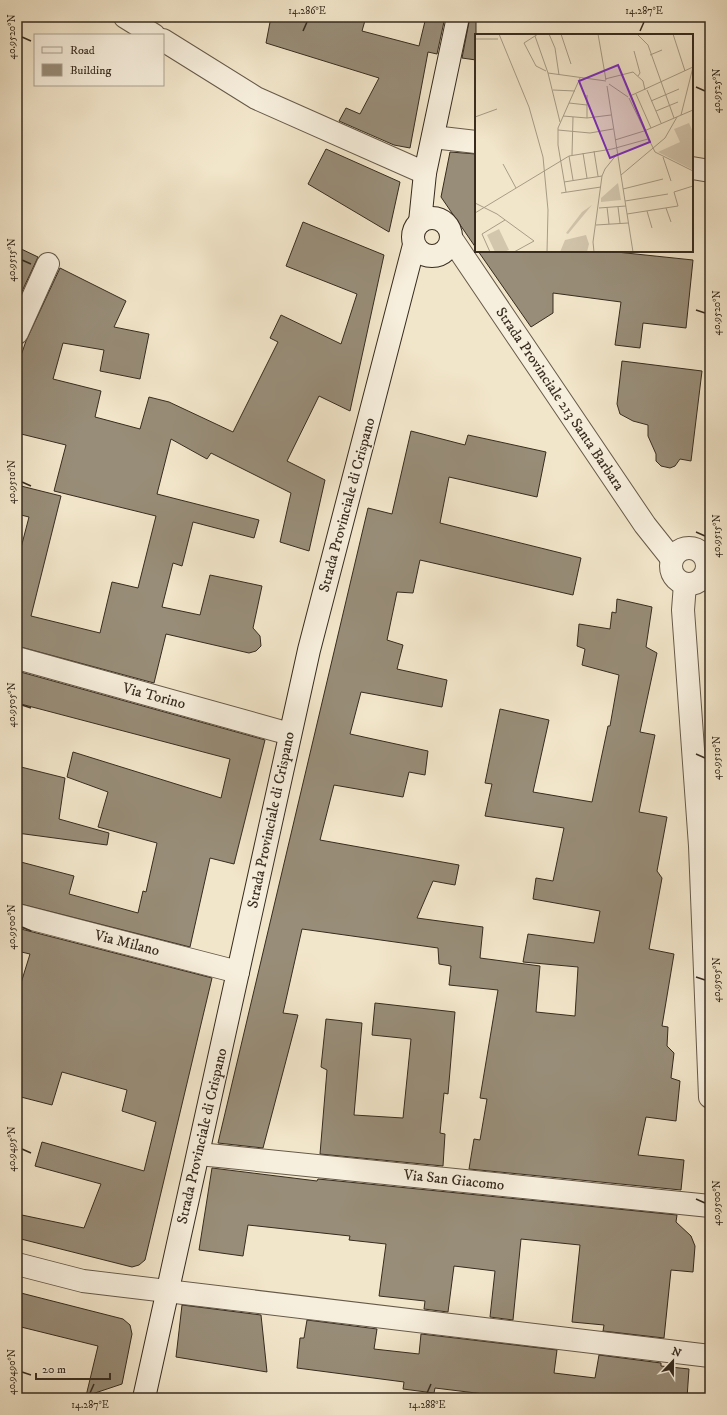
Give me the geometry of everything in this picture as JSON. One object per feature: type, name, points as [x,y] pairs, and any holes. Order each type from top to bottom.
[{"type":"street","points":[[125,17],[152,34]]},
{"type":"street","points":[[420,222],[428,219],[436,219],[443,223],[449,230],[450,238],[448,246],[443,252],[436,256],[427,256],[420,252],[414,245],[413,237],[415,229],[420,222],[425,173],[458,17]]},
{"type":"street","points":[[164,41],[256,98],[425,173]]},
{"type":"street","points":[[432,137],[475,142]]},
{"type":"street","points":[[693,168],[710,170]]},
{"type":"street","name":"Strada Provinciale 213 Santa Barbara","points":[[450,238],[645,525],[672,559],[672,571],[674,577],[684,584]]},
{"type":"street","name":"Strada Provinciale di Crispano","points":[[144,1398],[166,1290],[199,1154],[311,642],[414,245]]},
{"type":"street","points":[[17,333],[48,264]]},
{"type":"street","points":[[672,559],[681,549],[693,548],[704,554],[709,565],[705,576],[701,580],[696,583],[684,584],[683,610],[700,846],[710,1097]]},
{"type":"street","name":"Via Torino","points":[[17,658],[290,734]]},
{"type":"street","name":"Via Milano","points":[[17,915],[238,972]]},
{"type":"street","name":"Via San Giacomo","points":[[199,1154],[710,1206]]},
{"type":"street","points":[[17,1264],[83,1281],[710,1356]]},
{"type":"building","points":[[271,17],[366,17],[362,31],[419,46],[426,17],[445,17],[437,54],[428,52],[410,148],[394,145],[339,121],[346,108],[360,114],[379,78],[266,43]]},
{"type":"building","points":[[470,17],[476,17],[475,60],[462,58]]},
{"type":"building","points":[[326,149],[400,182],[389,232],[308,184]]},
{"type":"building","points":[[450,152],[475,154],[475,247],[441,197]]},
{"type":"building","points":[[303,222],[384,255],[350,411],[319,396],[287,461],[325,480],[309,551],[280,542],[291,493],[211,453],[207,459],[171,439],[157,494],[259,520],[254,538],[193,522],[182,566],[173,563],[162,607],[200,615],[210,575],[262,586],[253,628],[260,636],[261,646],[256,651],[249,653],[166,634],[154,683],[17,646],[17,563],[29,517],[17,514],[17,485],[61,496],[31,616],[100,633],[112,582],[138,588],[156,516],[54,491],[66,445],[17,433],[17,367],[26,341],[60,268],[126,301],[114,327],[149,334],[140,379],[100,371],[104,350],[63,343],[53,379],[101,391],[95,417],[140,429],[149,397],[169,402],[233,432],[278,342],[270,338],[281,315],[341,344],[357,294],[286,266]]},
{"type":"building","points":[[17,247],[38,257],[17,302]]},
{"type":"building","points":[[479,252],[617,252],[693,260],[686,328],[643,323],[640,348],[615,345],[621,302],[553,293],[553,313],[531,327]]},
{"type":"building","points":[[622,361],[702,371],[691,461],[680,459],[675,466],[670,468],[661,466],[656,461],[656,454],[648,436],[648,425],[633,421],[620,414],[617,404]]},
{"type":"building","points":[[411,431],[465,445],[468,435],[546,452],[537,497],[449,477],[440,523],[581,558],[573,595],[420,560],[413,593],[397,592],[387,640],[403,645],[397,669],[447,680],[442,707],[361,692],[350,734],[428,751],[425,775],[409,772],[403,797],[334,785],[320,840],[459,865],[455,885],[433,881],[417,918],[483,927],[480,958],[540,966],[536,1012],[575,1016],[578,967],[523,962],[528,934],[594,943],[600,911],[533,899],[536,878],[553,881],[564,828],[485,816],[492,784],[485,783],[500,709],[549,720],[533,792],[592,802],[608,726],[610,726],[619,675],[582,665],[585,649],[577,646],[579,624],[610,629],[612,612],[616,613],[617,599],[652,607],[646,647],[657,653],[640,732],[655,735],[639,812],[667,817],[657,871],[662,878],[649,949],[674,954],[662,1026],[668,1027],[667,1046],[674,1053],[671,1078],[680,1081],[676,1121],[646,1117],[638,1155],[684,1160],[681,1190],[469,1169],[474,1139],[480,1140],[487,1099],[480,1098],[498,990],[449,985],[451,966],[439,964],[438,948],[302,929],[283,1013],[298,1015],[263,1148],[218,1143],[368,508],[392,514]]},
{"type":"building","points":[[17,671],[265,740],[234,864],[210,858],[190,947],[17,903],[17,861],[74,876],[69,894],[138,913],[143,891],[146,892],[157,843],[98,827],[108,792],[67,777],[73,752],[221,798],[230,759],[17,703]]},
{"type":"building","points":[[17,766],[65,778],[59,819],[109,833],[107,845],[17,833]]},
{"type":"building","points":[[17,928],[212,978],[145,1260],[139,1265],[132,1267],[17,1238],[17,1214],[84,1228],[101,1184],[35,1166],[42,1142],[144,1171],[156,1122],[122,1111],[127,1090],[62,1072],[52,1105],[17,1096],[17,996],[30,954],[17,951]]},
{"type":"building","points":[[375,1003],[455,1012],[448,1094],[444,1093],[440,1133],[445,1134],[443,1166],[320,1154],[327,1070],[321,1067],[326,1019],[362,1023],[354,1115],[403,1118],[411,1039],[372,1035]]},
{"type":"building","points":[[212,1168],[317,1181],[318,1179],[677,1215],[676,1222],[691,1236],[695,1246],[693,1272],[671,1270],[664,1338],[603,1331],[604,1325],[572,1322],[580,1245],[521,1239],[513,1320],[490,1317],[495,1271],[454,1266],[448,1312],[424,1309],[425,1301],[379,1296],[386,1244],[349,1240],[350,1236],[248,1225],[243,1256],[199,1250]]},
{"type":"building","points":[[17,1292],[123,1319],[130,1325],[132,1334],[122,1384],[86,1396],[98,1346],[17,1326]]},
{"type":"building","points":[[182,1305],[261,1315],[267,1372],[176,1357]]},
{"type":"building","points":[[307,1320],[377,1329],[374,1349],[419,1354],[421,1334],[557,1350],[554,1373],[595,1378],[599,1355],[661,1363],[661,1366],[689,1369],[687,1398],[517,1398],[435,1388],[434,1393],[403,1389],[404,1382],[297,1368],[300,1338],[304,1338]]}]
